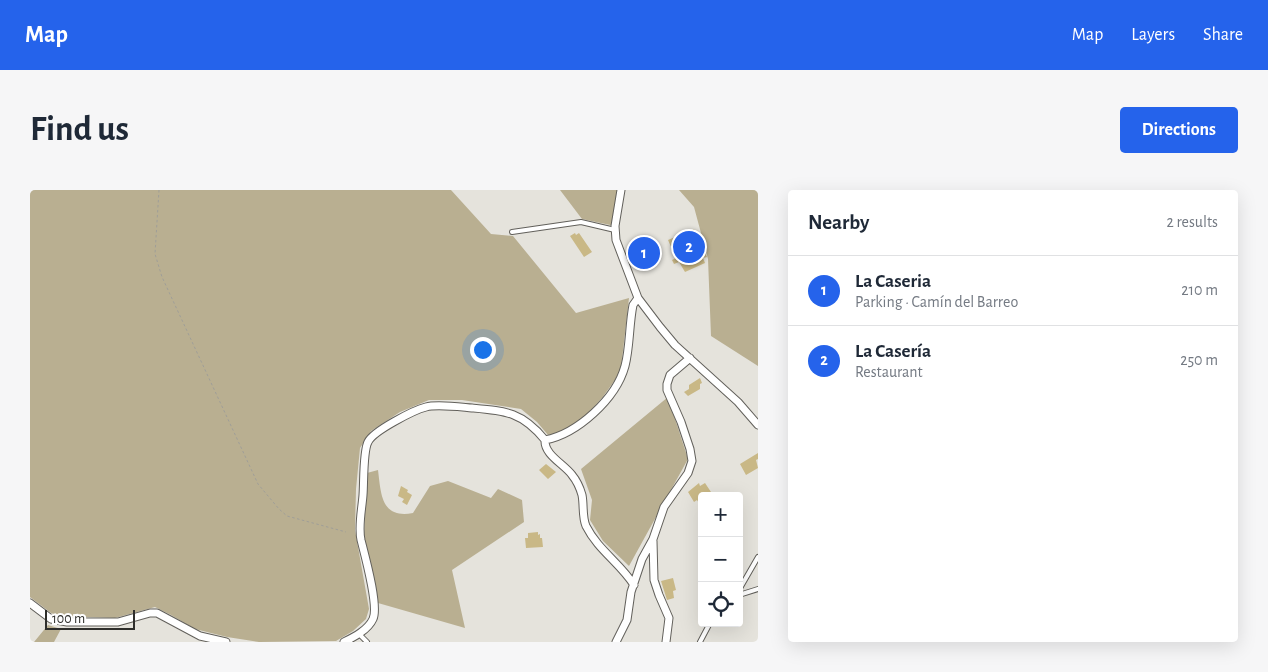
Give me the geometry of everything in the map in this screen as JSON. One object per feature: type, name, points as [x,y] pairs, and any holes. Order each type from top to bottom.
[{"type":"street","points":[[621,190],[615,230],[616,240],[638,298],[660,327],[690,358],[738,402],[758,425]]},
{"type":"street","points":[[545,440],[562,434],[588,419],[615,387],[626,364],[633,304],[638,298]]},
{"type":"street","points":[[616,642],[627,620],[634,585],[642,559],[654,539],[664,507],[688,473],[692,461],[684,431],[667,390],[670,375],[690,358]]},
{"type":"street","points":[[344,642],[359,634],[373,619],[375,607],[361,537],[368,442],[388,425],[427,406],[502,411],[520,417],[532,426],[545,440],[544,445],[548,452],[567,468],[577,482],[582,495],[585,523],[598,546],[626,573],[634,585]]},
{"type":"street","points":[[654,539],[654,580],[658,596],[669,618],[666,642]]},
{"type":"street","points":[[30,604],[51,619],[67,622],[118,622],[150,613],[157,614],[200,636],[226,642]]},
{"type":"lane","points":[[512,232],[581,222],[615,230]]},
{"type":"lane","points":[[743,583],[758,557]]},
{"type":"lane","points":[[743,594],[758,589]]},
{"type":"lane","points":[[700,642],[708,627]]},
{"type":"lane","points":[[359,634],[367,642]]},
{"type":"path","points":[[159,190],[156,261],[258,484],[287,516],[346,532]]},
{"type":"shaded area","points":[[30,190],[451,190],[491,234],[513,236],[576,313],[629,298],[621,368],[602,398],[580,422],[558,433],[548,435],[537,422],[521,409],[462,400],[429,400],[400,412],[371,431],[360,448],[355,530],[369,609],[366,619],[353,631],[336,641],[259,642],[227,637],[195,629],[155,607],[115,618],[60,616],[51,613],[30,597]]},
{"type":"shaded area","points":[[560,190],[621,190],[615,226],[582,219]]},
{"type":"shaded area","points":[[679,190],[758,190],[758,366],[711,336],[708,259],[694,207]]},
{"type":"shaded area","points":[[668,397],[688,459],[629,566],[603,541],[590,520],[592,500],[581,469]]},
{"type":"shaded area","points":[[378,470],[380,488],[385,503],[394,512],[402,514],[413,513],[430,486],[448,481],[491,498],[498,489],[522,500],[524,522],[452,570],[465,628],[378,603],[364,536],[367,473]]},
{"type":"shaded area","points":[[48,625],[61,629],[54,642],[34,642]]},
{"type":"building","points":[[694,229],[707,257],[703,258],[705,263],[685,272],[679,262],[674,264],[672,260],[676,258],[668,240]]},
{"type":"building","points":[[575,233],[576,235],[579,233],[592,252],[584,257],[570,236]]},
{"type":"building","points":[[700,378],[702,383],[700,384],[700,389],[688,396],[684,392],[689,389],[689,385]]},
{"type":"building","points":[[758,453],[758,459],[756,460],[758,468],[746,475],[740,464]]},
{"type":"building","points":[[546,464],[556,472],[548,479],[539,470]]},
{"type":"building","points":[[699,483],[700,486],[705,483],[711,492],[698,492],[698,502],[697,500],[694,502],[688,492]]},
{"type":"building","points":[[401,486],[412,495],[407,505],[402,502],[404,499],[398,496]]},
{"type":"building","points":[[538,532],[540,538],[542,538],[543,547],[526,548],[525,538],[528,538],[528,533]]},
{"type":"building","points":[[673,578],[676,590],[673,591],[674,598],[667,600],[661,581]]},
{"type":"place","name":"La Casería","points":[[689,247]]},
{"type":"place","name":"La Caseria","points":[[644,253]]}]
